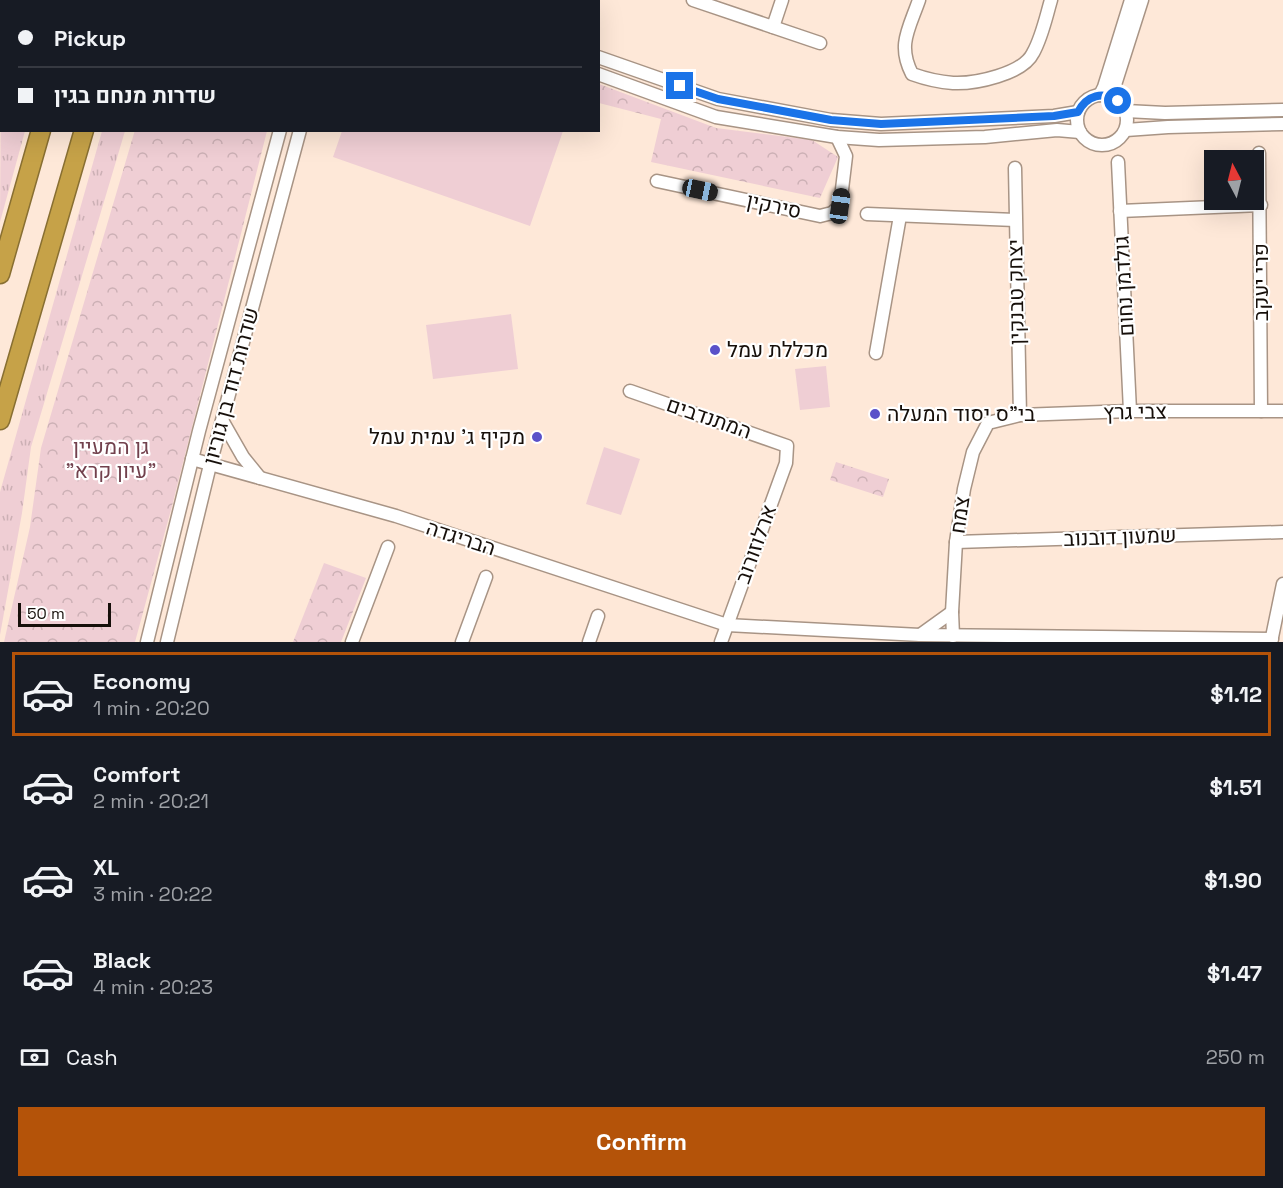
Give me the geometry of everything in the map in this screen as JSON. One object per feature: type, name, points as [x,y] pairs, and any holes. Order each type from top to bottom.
[{"type":"highway","points":[[0,274],[40,132]]},
{"type":"highway","points":[[0,420],[83,132]]},
{"type":"street","points":[[693,0],[820,43]]},
{"type":"street","points":[[773,27],[782,0]]},
{"type":"street","points":[[920,0],[904,45],[905,61],[912,75],[926,80],[956,83],[994,78],[1024,65],[1033,54],[1051,0]]},
{"type":"street","points":[[1100,95],[1131,0]]},
{"type":"street","points":[[1113,98],[1114,88],[1142,0]]},
{"type":"street","points":[[600,58],[718,99],[831,120],[881,124],[1054,116],[1078,112]]},
{"type":"street","points":[[600,75],[716,117],[837,137],[861,139],[985,137],[1057,130],[1080,132]]},
{"type":"street","points":[[1100,95],[1113,98],[1126,111],[1126,130],[1119,139],[1105,146],[1091,143],[1080,132],[1078,112],[1087,100],[1100,95]]},
{"type":"street","points":[[1126,111],[1165,113],[1283,110]]},
{"type":"street","points":[[1126,130],[1283,124]]},
{"type":"street","name":"שדרות דוד בן גוריון","points":[[147,642],[192,459],[279,132]]},
{"type":"street","name":"שדרות דוד בן גוריון","points":[[167,642],[210,465],[299,132]]},
{"type":"street","points":[[837,137],[846,156],[861,139]]},
{"type":"street","name":"סירקין","points":[[657,181],[820,216],[832,213],[840,206],[846,156]]},
{"type":"street","name":"גולדמן נחום","points":[[1118,162],[1130,411]]},
{"type":"street","name":"יצחק טבנקין","points":[[1015,168],[1020,416]]},
{"type":"street","points":[[1120,211],[1204,207]]},
{"type":"street","name":"פרי יעקב","points":[[1261,210],[1261,411]]},
{"type":"street","points":[[867,214],[1015,220]]},
{"type":"street","points":[[876,353],[900,216]]},
{"type":"street","points":[[995,219],[1005,223],[1015,237]]},
{"type":"street","name":"המתנדבים","points":[[630,391],[787,446]]},
{"type":"street","name":"צבי גרץ","points":[[988,423],[1020,416],[1130,411],[1283,411]]},
{"type":"street","points":[[223,422],[243,457],[260,478]]},
{"type":"street","name":"צמח","points":[[953,636],[956,542],[964,489],[973,452],[988,423]]},
{"type":"street","name":"ארלוזורוב","points":[[721,642],[786,463],[787,446]]},
{"type":"street","name":"הבריגדה","points":[[192,459],[396,516],[727,625],[953,636],[1271,640]]},
{"type":"street","name":"שמעון דובנוב","points":[[956,542],[1283,532]]},
{"type":"street","points":[[352,642],[388,546]]},
{"type":"street","points":[[462,642],[486,577]]},
{"type":"street","points":[[1271,640],[1283,584]]},
{"type":"street","points":[[920,635],[952,612]]},
{"type":"street","points":[[589,642],[598,616]]},
{"type":"green space","points":[[600,84],[716,128],[812,140],[838,157],[820,198],[651,162],[661,119],[600,103]]},
{"type":"green space","points":[[1,132],[25,132],[0,222]]},
{"type":"green space","points":[[102,132],[125,132],[31,447],[22,513],[0,635],[0,492]]},
{"type":"green space","name":"גן המעיין \"עיון קרא\"","points":[[134,132],[267,132],[172,506],[135,642],[4,642],[30,527],[41,448]]},
{"type":"green space","points":[[341,132],[563,132],[530,226],[333,157]]},
{"type":"green space","points":[[511,314],[518,369],[433,379],[426,325]]},
{"type":"green space","points":[[826,366],[830,407],[800,410],[795,369]]},
{"type":"green space","points":[[604,447],[640,459],[621,515],[586,504]]},
{"type":"green space","points":[[836,462],[889,479],[883,497],[830,480]]},
{"type":"green space","points":[[324,563],[366,578],[341,642],[293,642]]},
{"type":"place","name":"מכללת עמל","points":[[715,350]]},
{"type":"place","name":"בי\"ס יסוד המעלה","points":[[875,414]]},
{"type":"place","name":"מקיף ג' עמית עמל","points":[[537,437]]},
{"type":"route","points":[[680,86],[718,99],[831,120],[881,124],[1054,116],[1078,112],[1087,100],[1100,95],[1118,101]]}]
